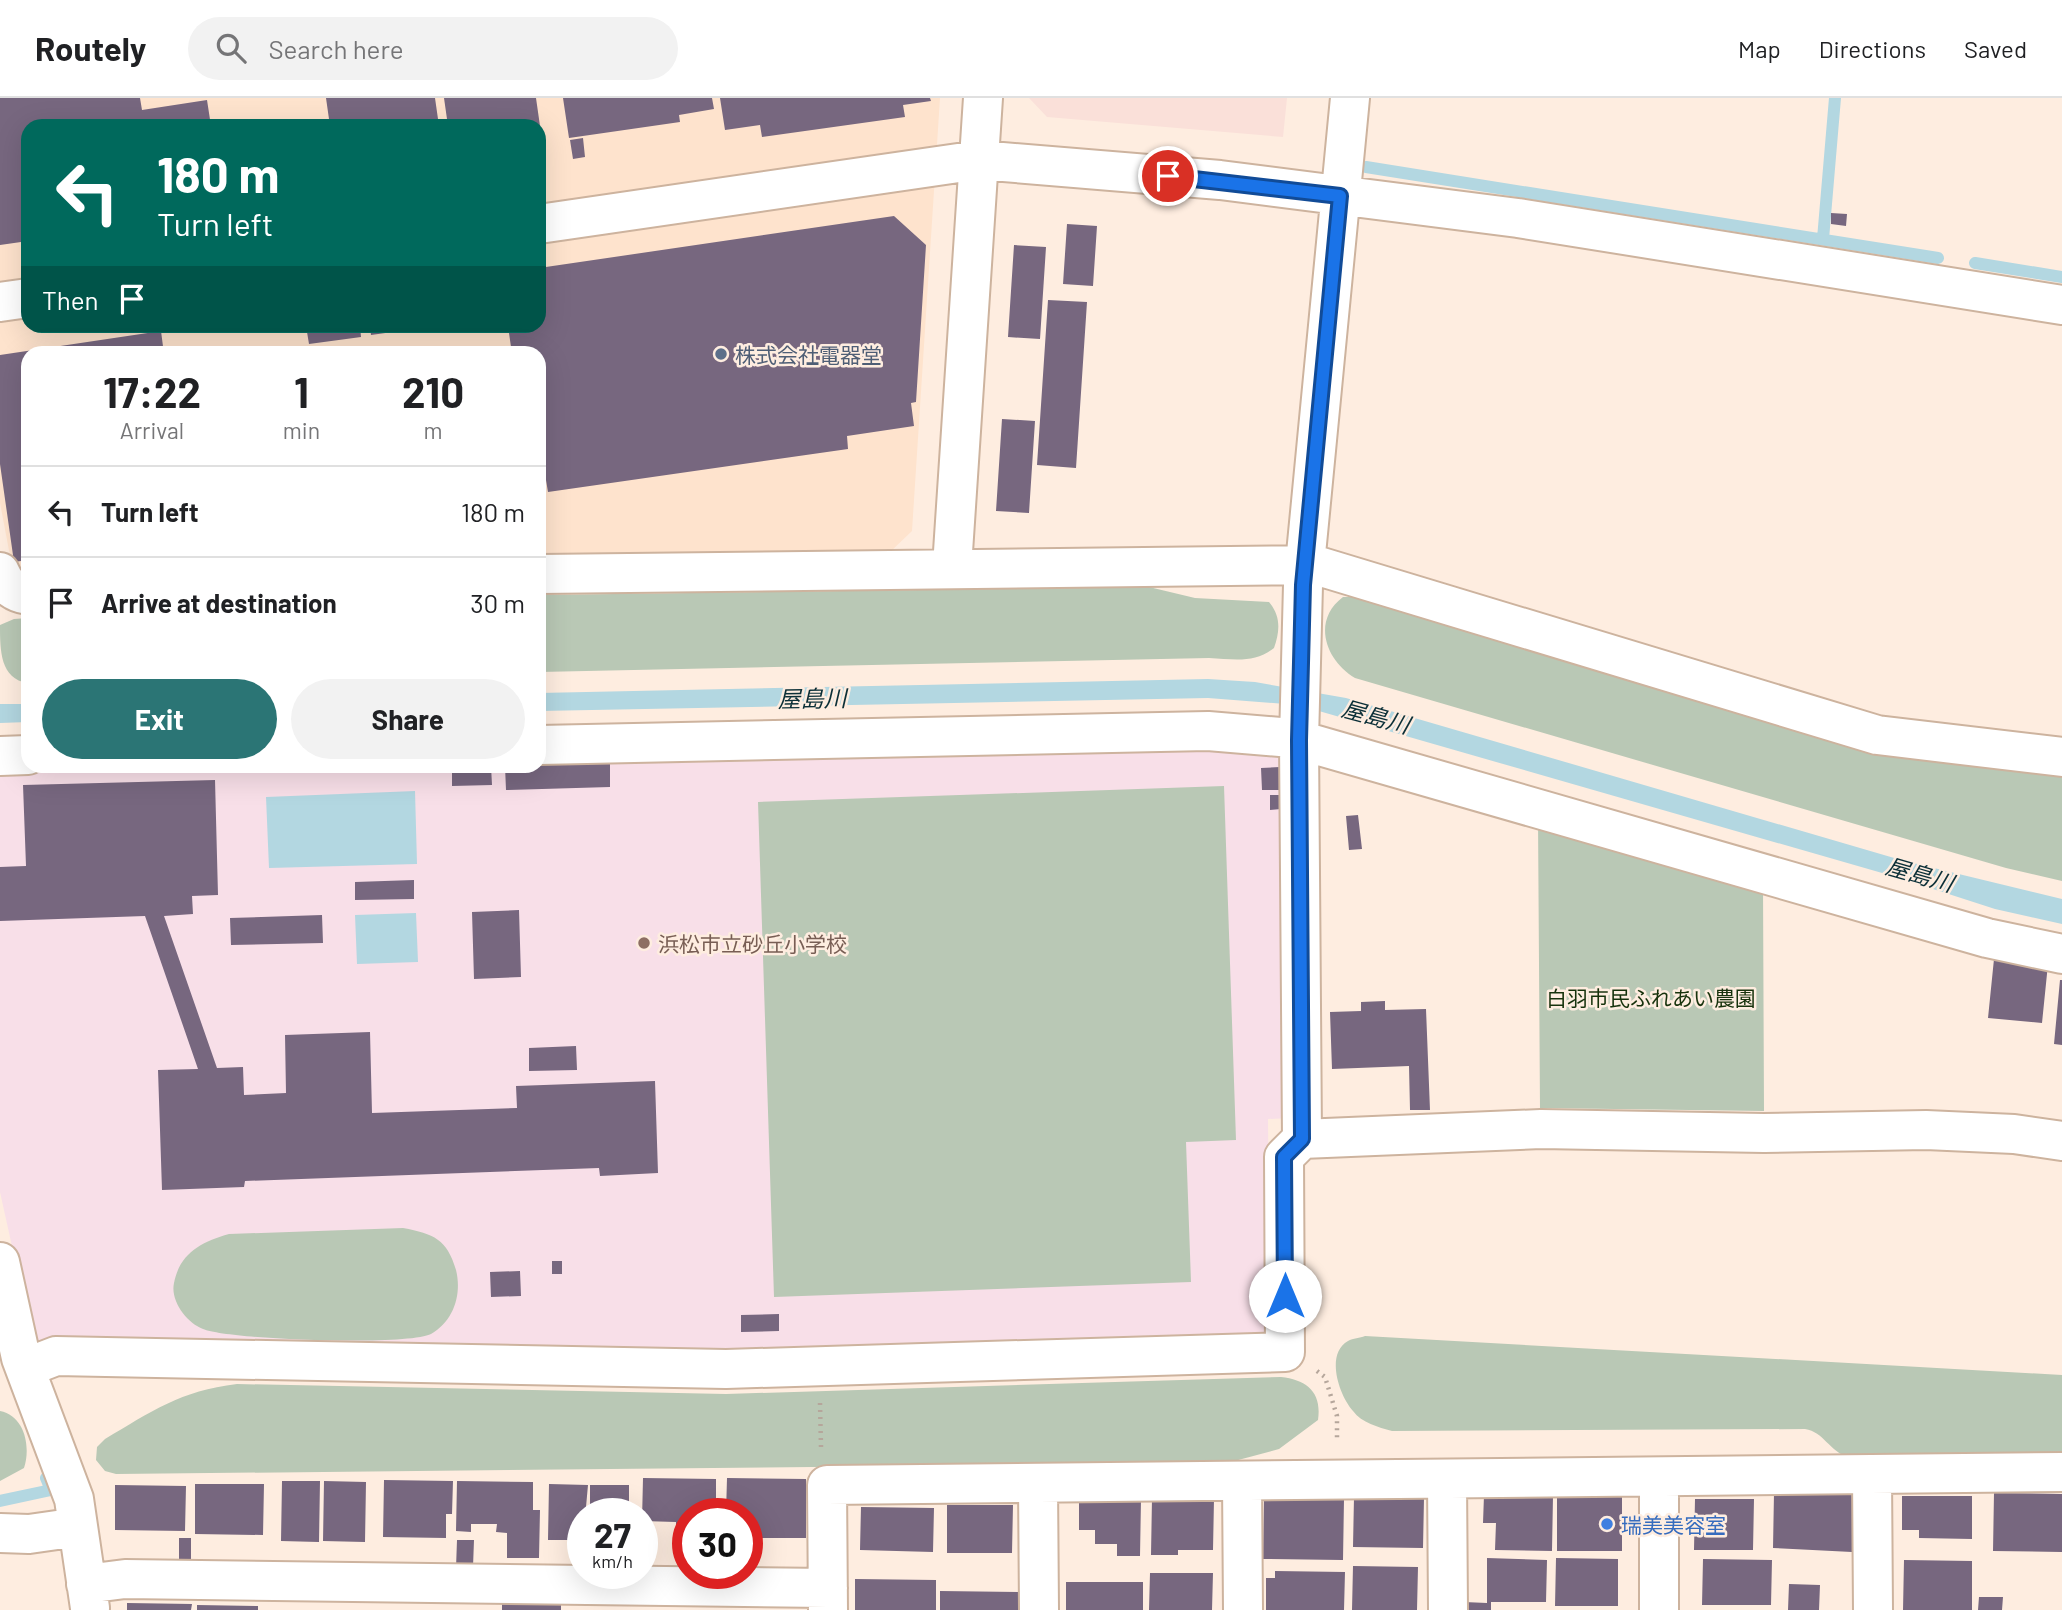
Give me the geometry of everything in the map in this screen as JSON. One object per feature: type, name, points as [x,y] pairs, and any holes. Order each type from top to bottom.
[{"type":"street","points":[[952,567],[983,98]]},
{"type":"street","points":[[1302,1139],[1300,732],[1306,565],[1350,98]]},
{"type":"street","points":[[546,223],[979,160],[1220,180],[1518,218],[2062,304]]},
{"type":"street","points":[[0,302],[21,299]]},
{"type":"street","points":[[546,573],[1315,565],[1877,735],[2062,757]]},
{"type":"street","points":[[0,572],[4,582],[21,594]]},
{"type":"street","points":[[546,745],[1208,731],[1300,732],[1987,938],[2062,954]]},
{"type":"street","points":[[0,756],[21,755]]},
{"type":"street","points":[[25,1368],[56,1356],[712,1369],[1285,1352],[1284,1157],[1302,1139],[1541,1129],[1764,1133],[1926,1130],[2003,1133],[2062,1141]]},
{"type":"street","points":[[0,1262],[25,1368],[74,1499],[88,1597],[125,1579],[468,1597],[828,1599],[827,1485],[2062,1472]]},
{"type":"street","points":[[1872,1475],[1872,1610]]},
{"type":"street","points":[[1659,1477],[1660,1610]]},
{"type":"street","points":[[1447,1479],[1448,1610]]},
{"type":"street","points":[[1242,1481],[1243,1610]]},
{"type":"street","points":[[1038,1483],[1039,1610]]},
{"type":"street","points":[[0,1533],[29,1534],[78,1527]]},
{"type":"path","points":[[1285,1352],[1325,1377],[1337,1416],[1337,1480]]},
{"type":"path","points":[[820,1366],[821,1452]]},
{"type":"shaded area","points":[[0,98],[940,98],[912,531],[889,553],[546,559],[546,346],[21,346],[21,572],[11,561],[0,503]]},
{"type":"shaded area","points":[[1029,98],[1287,98],[1283,137],[1047,117]]},
{"type":"shaded area","name":"浜松市立砂丘小学校","points":[[1287,749],[1290,1118],[1268,1119],[1270,1338],[725,1354],[33,1341],[0,1192],[0,768],[21,768],[21,773],[546,773],[546,757]]},
{"type":"green space","points":[[1149,587],[1195,598],[1269,602],[1276,613],[1278,624],[1274,648],[1259,656],[1243,659],[546,672],[546,595]]},
{"type":"green space","points":[[1343,597],[1359,597],[2062,774],[2062,881],[2006,868],[1355,678],[1336,662],[1326,640],[1327,617]]},
{"type":"green space","points":[[21,618],[21,681],[12,676],[1,653],[0,625]]},
{"type":"green space","points":[[1224,786],[1236,1140],[1186,1142],[1191,1282],[774,1297],[758,802]]},
{"type":"green space","name":"白羽市民ふれあい農園","points":[[1538,819],[1763,885],[1764,1111],[1540,1108]]},
{"type":"green space","points":[[403,1228],[438,1240],[448,1251],[456,1270],[457,1297],[451,1314],[439,1329],[431,1334],[416,1338],[356,1341],[281,1339],[219,1333],[203,1329],[191,1322],[177,1304],[173,1290],[181,1264],[201,1245],[229,1234]]},
{"type":"green space","points":[[1365,1336],[2062,1375],[2062,1454],[1848,1457],[1836,1451],[1817,1434],[1805,1429],[1392,1431],[1361,1419],[1348,1404],[1339,1385],[1336,1365],[1341,1347],[1350,1340]]},
{"type":"green space","points":[[1281,1377],[1298,1381],[1311,1389],[1318,1402],[1318,1420],[1279,1449],[1227,1463],[116,1474],[105,1471],[96,1460],[97,1447],[105,1439],[152,1411],[183,1397],[237,1384],[726,1394]]},
{"type":"green space","points":[[0,1411],[15,1419],[20,1426],[27,1451],[24,1468],[0,1481]]},
{"type":"water","name":"屋島川","points":[[1208,679],[1255,682],[1346,698],[1901,860],[2062,899],[2062,924],[1995,909],[1896,877],[1298,705],[1208,698],[546,711],[546,693]]},
{"type":"water","points":[[0,704],[21,704],[21,722],[0,723]]},
{"type":"water","points":[[415,791],[417,864],[269,868],[266,797]]},
{"type":"water","points":[[416,913],[418,962],[357,964],[355,915]]},
{"type":"building","points":[[0,98],[140,98],[142,110],[207,100],[210,119],[21,119],[21,242],[0,245]]},
{"type":"building","points":[[326,98],[435,98],[438,119],[329,119]]},
{"type":"building","points":[[444,98],[536,98],[539,119],[447,119]]},
{"type":"building","points":[[563,98],[712,98],[714,109],[679,115],[680,122],[569,138]]},
{"type":"building","points":[[720,98],[930,98],[931,101],[903,105],[905,117],[762,137],[760,125],[725,130]]},
{"type":"building","points":[[583,138],[585,157],[573,159],[570,140]]},
{"type":"building","points":[[1831,213],[1847,214],[1846,226],[1831,224]]},
{"type":"building","points":[[894,216],[926,245],[916,402],[911,403],[914,426],[847,436],[848,449],[548,492],[546,346],[511,346],[509,333],[546,333],[546,267]]},
{"type":"building","points":[[1067,224],[1097,226],[1093,286],[1063,284]]},
{"type":"building","points":[[1014,245],[1046,247],[1040,339],[1008,337]]},
{"type":"building","points":[[1048,300],[1087,302],[1076,468],[1037,465]]},
{"type":"building","points":[[161,333],[163,346],[60,346]]},
{"type":"building","points":[[307,333],[361,333],[361,337],[309,344]]},
{"type":"building","points":[[21,352],[21,561],[14,562],[0,464],[0,355]]},
{"type":"building","points":[[1002,419],[1035,421],[1029,513],[996,511]]},
{"type":"building","points":[[610,761],[610,787],[506,790],[505,773],[546,773],[546,764]]},
{"type":"building","points":[[1280,767],[1281,790],[1262,790],[1261,768]]},
{"type":"building","points":[[452,773],[491,773],[492,785],[452,786]]},
{"type":"building","points":[[215,780],[218,895],[192,896],[193,914],[164,916],[217,1068],[243,1067],[244,1095],[286,1093],[285,1035],[370,1032],[372,1113],[517,1108],[516,1086],[655,1081],[658,1173],[600,1176],[599,1168],[245,1181],[244,1187],[162,1190],[158,1070],[198,1069],[145,916],[0,921],[0,867],[26,866],[23,785]]},
{"type":"building","points":[[1270,795],[1281,795],[1281,809],[1270,810]]},
{"type":"building","points":[[1358,815],[1362,849],[1349,850],[1346,816]]},
{"type":"building","points":[[414,880],[414,899],[355,900],[355,882]]},
{"type":"building","points":[[519,910],[521,977],[474,979],[472,912]]},
{"type":"building","points":[[322,915],[323,943],[231,945],[230,918]]},
{"type":"building","points":[[1994,959],[2048,964],[2042,1023],[1988,1018]]},
{"type":"building","points":[[2062,980],[2062,1045],[2054,1044]]},
{"type":"building","points":[[1385,1001],[1385,1010],[1426,1009],[1430,1110],[1410,1110],[1409,1066],[1332,1069],[1330,1012],[1361,1011],[1361,1002]]},
{"type":"building","points":[[576,1046],[577,1070],[529,1071],[529,1048]]},
{"type":"building","points":[[552,1261],[562,1261],[562,1274],[552,1274]]},
{"type":"building","points":[[520,1271],[521,1296],[491,1297],[490,1272]]},
{"type":"building","points":[[779,1314],[779,1331],[741,1332],[741,1315]]},
{"type":"building","points":[[643,1478],[716,1479],[716,1498],[672,1498],[672,1522],[658,1521],[658,1498],[643,1498]]},
{"type":"building","points":[[727,1478],[806,1479],[806,1538],[763,1538],[763,1498],[726,1498]]},
{"type":"building","points":[[384,1480],[453,1481],[452,1514],[446,1514],[446,1538],[383,1537]]},
{"type":"building","points":[[282,1481],[320,1481],[319,1542],[281,1541]]},
{"type":"building","points":[[324,1481],[366,1482],[365,1542],[323,1541]]},
{"type":"building","points":[[457,1481],[533,1482],[533,1510],[540,1510],[539,1558],[507,1558],[507,1533],[496,1532],[497,1524],[471,1524],[471,1532],[456,1531]]},
{"type":"building","points":[[195,1484],[264,1484],[263,1535],[195,1534]]},
{"type":"building","points":[[549,1484],[588,1485],[587,1498],[567,1498],[567,1540],[548,1540]]},
{"type":"building","points":[[115,1485],[186,1486],[185,1531],[115,1530]]},
{"type":"building","points":[[590,1485],[629,1485],[629,1498],[590,1498]]},
{"type":"building","points":[[1774,1493],[1853,1493],[1852,1552],[1773,1548]]},
{"type":"building","points":[[1994,1493],[2062,1494],[2062,1552],[1993,1551]]},
{"type":"building","points":[[1484,1495],[1553,1496],[1552,1551],[1495,1550],[1496,1523],[1483,1523]]},
{"type":"building","points":[[1557,1496],[1622,1497],[1622,1551],[1557,1551]]},
{"type":"building","points":[[1902,1496],[1972,1496],[1972,1539],[1919,1538],[1919,1530],[1902,1530]]},
{"type":"building","points":[[1354,1497],[1424,1498],[1423,1548],[1353,1547]]},
{"type":"building","points":[[1152,1498],[1214,1499],[1213,1550],[1178,1550],[1178,1555],[1151,1555]]},
{"type":"building","points":[[1264,1498],[1344,1499],[1343,1560],[1263,1559]]},
{"type":"building","points":[[1079,1499],[1141,1499],[1140,1556],[1117,1556],[1117,1544],[1095,1544],[1095,1530],[1079,1530]]},
{"type":"building","points":[[1695,1499],[1754,1499],[1753,1550],[1694,1550]]},
{"type":"building","points":[[947,1505],[1013,1505],[1012,1553],[947,1553]]},
{"type":"building","points":[[861,1507],[934,1508],[933,1552],[860,1550]]},
{"type":"building","points":[[179,1538],[191,1538],[191,1566],[179,1566]]},
{"type":"building","points":[[457,1540],[474,1540],[473,1567],[456,1568]]},
{"type":"building","points":[[1487,1558],[1547,1560],[1546,1602],[1491,1602],[1491,1610],[1464,1610],[1464,1602],[1487,1603]]},
{"type":"building","points":[[1556,1558],[1618,1559],[1618,1606],[1555,1606]]},
{"type":"building","points":[[1703,1559],[1772,1560],[1771,1605],[1702,1605]]},
{"type":"building","points":[[1904,1560],[1972,1561],[1972,1610],[1903,1610]]},
{"type":"building","points":[[1353,1566],[1418,1567],[1417,1610],[1352,1610]]},
{"type":"building","points":[[1275,1571],[1345,1572],[1344,1610],[1266,1610],[1266,1578],[1275,1578]]},
{"type":"building","points":[[1150,1573],[1213,1573],[1212,1610],[1149,1610]]},
{"type":"building","points":[[855,1579],[936,1580],[936,1610],[855,1610]]},
{"type":"building","points":[[1066,1582],[1143,1582],[1143,1610],[1066,1610]]},
{"type":"building","points":[[1789,1584],[1820,1585],[1819,1610],[1788,1610]]},
{"type":"building","points":[[940,1591],[1020,1592],[1020,1610],[940,1610]]},
{"type":"building","points":[[1979,1597],[2003,1597],[2002,1610],[1978,1610]]},
{"type":"building","points":[[127,1603],[192,1604],[191,1610],[127,1610]]},
{"type":"building","points":[[502,1604],[561,1605],[561,1610],[502,1610]]},
{"type":"building","points":[[197,1605],[258,1606],[258,1610],[197,1610]]},
{"type":"waterway","points":[[1823,239],[1835,98]]},
{"type":"waterway","points":[[1366,167],[1938,258]]},
{"type":"waterway","points":[[1975,263],[2062,277]]},
{"type":"waterway","points":[[0,1501],[51,1490],[46,1478]]},
{"type":"place","name":"株式会社電器堂","points":[[721,354]]},
{"type":"place","name":"浜松市立砂丘小学校","points":[[644,943]]},
{"type":"place","name":"瑞美美容室","points":[[1607,1524]]},
{"type":"route","points":[[1168,176],[1340,196],[1303,585],[1299,740],[1302,1139],[1284,1157],[1285,1296]]}]
